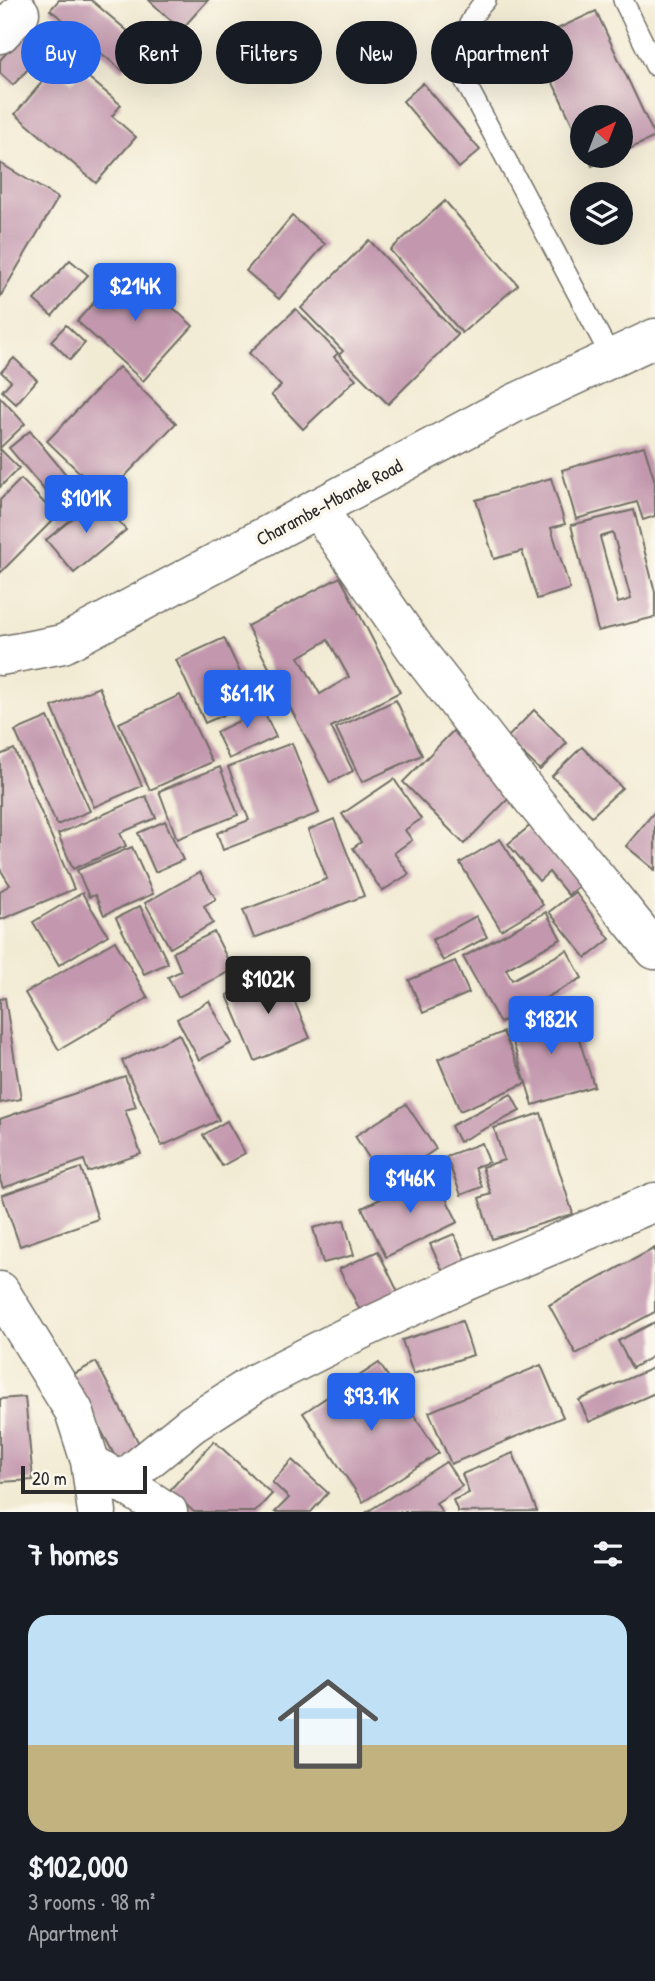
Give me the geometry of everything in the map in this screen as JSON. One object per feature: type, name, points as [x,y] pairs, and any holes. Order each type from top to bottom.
[{"type":"street","name":"Charambe-Mbande Road","points":[[0,656],[62,644],[515,403],[655,338]]},
{"type":"street","points":[[317,508],[415,648],[655,950]]},
{"type":"street","points":[[102,1485],[257,1382],[464,1282],[655,1202]]},
{"type":"street","points":[[0,1291],[74,1411],[102,1485],[168,1512]]},
{"type":"lane","points":[[486,0],[475,11],[461,43],[461,74],[612,359]]},
{"type":"lane","points":[[623,0],[655,66]]},
{"type":"building","points":[[59,0],[91,0],[116,21],[115,65],[101,53],[101,21],[60,21],[62,19],[50,10]]},
{"type":"building","points":[[149,0],[208,0],[189,21],[171,21]]},
{"type":"building","points":[[596,11],[655,137],[634,147],[634,105],[570,105],[570,119],[554,84],[573,84],[573,22]]},
{"type":"building","points":[[21,37],[21,77],[13,85],[0,73],[0,60]]},
{"type":"building","points":[[423,83],[480,150],[459,168],[403,101]]},
{"type":"building","points":[[41,84],[96,84],[121,105],[112,116],[136,137],[96,183],[15,114]]},
{"type":"building","points":[[0,163],[58,198],[0,297]]},
{"type":"building","points":[[445,201],[518,285],[462,333],[390,250]]},
{"type":"building","points":[[292,216],[325,244],[279,299],[246,271]]},
{"type":"building","points":[[369,240],[458,335],[388,404],[339,355],[343,351],[301,308]]},
{"type":"building","points":[[70,260],[88,275],[52,316],[34,300]]},
{"type":"building","points":[[127,266],[193,326],[143,381],[77,321]]},
{"type":"building","points":[[296,309],[338,353],[334,357],[356,379],[303,429],[271,395],[281,386],[249,353]]},
{"type":"building","points":[[66,325],[85,343],[70,360],[51,341]]},
{"type":"building","points":[[14,358],[37,380],[16,404],[2,391],[11,381],[1,372]]},
{"type":"building","points":[[119,367],[176,423],[105,497],[47,441]]},
{"type":"building","points":[[0,397],[25,424],[0,448]]},
{"type":"building","points":[[30,431],[88,501],[67,517],[9,448]]},
{"type":"building","points":[[644,446],[655,482],[655,516],[643,520],[637,502],[576,519],[562,470]]},
{"type":"building","points":[[0,449],[19,468],[0,487]]},
{"type":"building","points":[[551,478],[565,524],[551,528],[570,589],[537,599],[522,551],[494,559],[476,500]]},
{"type":"building","points":[[21,479],[57,516],[0,573],[0,500]]},
{"type":"building","points":[[99,497],[126,530],[74,573],[46,540]]},
{"type":"building","points":[[634,510],[655,592],[655,617],[598,631],[571,525]],"holes":[[[613,533],[631,599],[618,603],[600,537]]]},
{"type":"building","points":[[340,577],[400,692],[331,727],[353,771],[330,783],[247,626]],"holes":[[[328,640],[349,677],[320,694],[299,657]]]},
{"type":"building","points":[[224,638],[249,691],[223,703],[228,713],[205,723],[176,660]]},
{"type":"building","points":[[99,687],[142,786],[94,807],[52,707]]},
{"type":"building","points":[[180,695],[212,762],[150,790],[119,723]]},
{"type":"building","points":[[258,699],[276,737],[229,759],[216,732],[241,720],[236,708]]},
{"type":"building","points":[[396,700],[422,755],[362,782],[336,728]]},
{"type":"building","points":[[534,710],[567,743],[540,770],[507,738]]},
{"type":"building","points":[[48,717],[90,811],[57,825],[15,731]]},
{"type":"building","points":[[453,731],[514,793],[464,844],[403,782]]},
{"type":"building","points":[[292,743],[319,813],[223,850],[217,833],[249,820],[228,767]]},
{"type":"building","points":[[582,747],[622,788],[592,816],[552,776]]},
{"type":"building","points":[[14,749],[74,889],[0,920],[0,891],[10,885],[0,869],[0,755]]},
{"type":"building","points":[[220,767],[238,815],[177,839],[159,791]]},
{"type":"building","points":[[394,779],[421,819],[405,830],[412,840],[394,853],[409,874],[382,891],[353,848],[361,842],[342,814]]},
{"type":"building","points":[[146,796],[156,818],[120,833],[126,846],[73,869],[58,834]]},
{"type":"building","points":[[655,811],[655,870],[626,846]]},
{"type":"building","points":[[334,819],[364,896],[254,938],[243,910],[327,879],[308,830]]},
{"type":"building","points":[[537,820],[587,879],[568,895],[549,872],[539,881],[508,844]]},
{"type":"building","points":[[165,821],[183,860],[155,872],[138,833]]},
{"type":"building","points":[[500,839],[543,905],[501,930],[460,863]]},
{"type":"building","points":[[132,847],[153,894],[104,915],[95,895],[89,897],[77,870]]},
{"type":"building","points":[[200,872],[216,899],[204,906],[213,923],[170,948],[145,903]]},
{"type":"building","points":[[575,892],[610,939],[586,958],[549,912]]},
{"type":"building","points":[[82,893],[108,935],[59,965],[33,922]]},
{"type":"building","points":[[140,906],[168,963],[144,974],[116,918]]},
{"type":"building","points":[[546,912],[561,939],[506,969],[512,980],[567,950],[582,978],[500,1023],[463,957]]},
{"type":"building","points":[[476,916],[487,937],[443,961],[432,940]]},
{"type":"building","points":[[214,932],[233,970],[178,997],[168,977],[181,971],[173,952]]},
{"type":"building","points":[[115,941],[148,998],[59,1050],[25,993]]},
{"type":"building","points":[[455,961],[469,993],[423,1013],[409,980]]},
{"type":"building","points":[[282,972],[310,1038],[255,1061],[227,995]]},
{"type":"building","points":[[5,998],[21,1099],[0,1103],[0,999]]},
{"type":"building","points":[[209,1001],[232,1043],[199,1060],[177,1019]]},
{"type":"building","points":[[569,1008],[594,1086],[533,1105],[508,1027]]},
{"type":"building","points":[[503,1032],[526,1083],[460,1111],[438,1059]]},
{"type":"building","points":[[179,1034],[219,1120],[162,1146],[122,1061]]},
{"type":"building","points":[[125,1076],[136,1107],[125,1110],[141,1154],[88,1172],[84,1160],[3,1188],[0,1180],[0,1119]]},
{"type":"building","points":[[511,1094],[520,1111],[459,1142],[451,1126]]},
{"type":"building","points":[[406,1104],[436,1149],[385,1183],[355,1136]]},
{"type":"building","points":[[541,1113],[573,1214],[492,1239],[479,1198],[491,1194],[482,1167],[504,1160],[494,1128]]},
{"type":"building","points":[[227,1121],[245,1153],[222,1166],[203,1135]]},
{"type":"building","points":[[482,1143],[489,1162],[475,1167],[482,1187],[461,1195],[446,1156]]},
{"type":"building","points":[[81,1168],[98,1219],[20,1246],[2,1195]]},
{"type":"building","points":[[433,1173],[458,1222],[386,1257],[362,1208]]},
{"type":"building","points":[[344,1220],[354,1255],[323,1263],[313,1228]]},
{"type":"building","points":[[454,1234],[467,1262],[444,1274],[430,1244]]},
{"type":"building","points":[[655,1248],[655,1312],[576,1354],[549,1305]]},
{"type":"building","points":[[378,1251],[400,1296],[362,1314],[339,1269]]},
{"type":"building","points":[[462,1321],[473,1355],[413,1374],[402,1340]]},
{"type":"building","points":[[655,1322],[655,1355],[632,1368],[618,1341]]},
{"type":"building","points":[[96,1362],[143,1451],[119,1464],[72,1375]]},
{"type":"building","points":[[379,1363],[439,1453],[363,1502],[303,1413]]},
{"type":"building","points":[[541,1365],[563,1417],[451,1464],[429,1412]]},
{"type":"building","points":[[655,1367],[655,1393],[589,1422],[579,1400]]},
{"type":"building","points":[[25,1397],[33,1480],[0,1482],[0,1399]]},
{"type":"building","points":[[214,1441],[272,1494],[255,1512],[194,1512],[170,1490]]},
{"type":"building","points":[[513,1453],[537,1511],[458,1512],[453,1500],[469,1493],[462,1474]]},
{"type":"building","points":[[292,1460],[328,1493],[311,1512],[275,1512],[289,1498],[272,1482]]},
{"type":"building","points":[[446,1462],[462,1486],[436,1503],[442,1512],[367,1512]]}]
